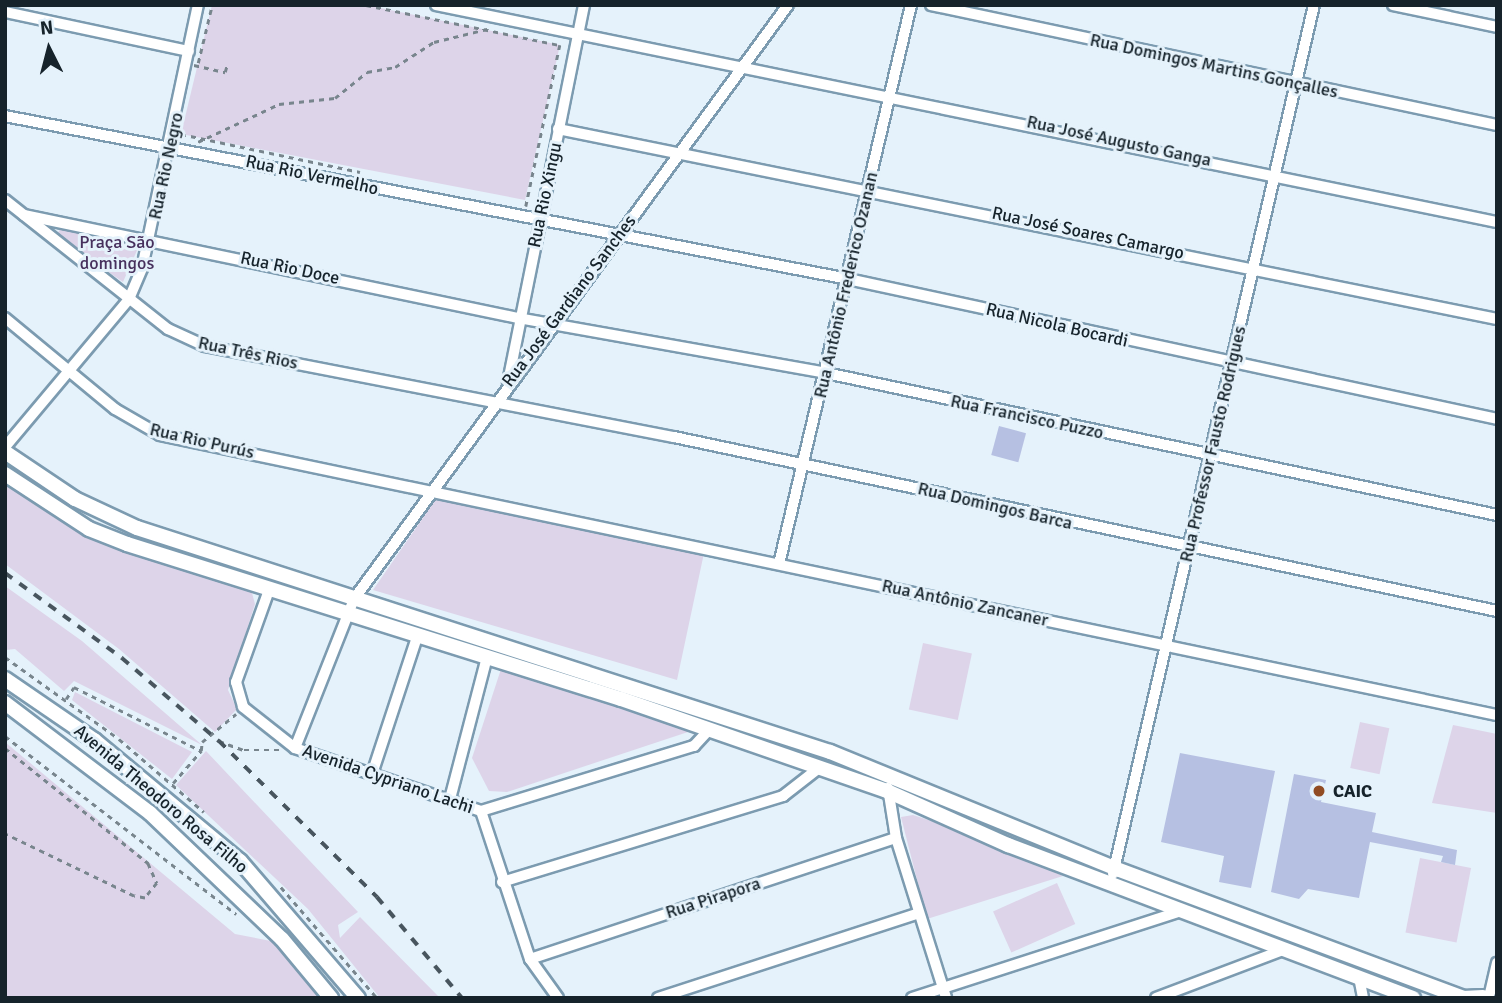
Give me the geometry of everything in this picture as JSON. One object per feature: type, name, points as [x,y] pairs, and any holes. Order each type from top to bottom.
[{"type":"main road","points":[[5,452],[105,515],[354,599],[627,683],[894,775],[1185,909],[1413,998]]},
{"type":"main road","points":[[5,474],[89,528],[269,590],[710,729],[887,791],[1112,875],[1463,998],[1488,995]]},
{"type":"main road","name":"Avenida Theodoro Rosa Filho","points":[[5,679],[94,740],[240,861],[358,998]]},
{"type":"main road","points":[[621,699],[627,683]]},
{"type":"main road","name":"Avenida Theodoro Rosa Filho","points":[[5,702],[150,813],[282,939],[331,998]]},
{"type":"street","name":"Rua Rio Negro","points":[[5,447],[128,299],[151,237],[198,5]]},
{"type":"street","name":"Rua José Augusto Ganga","points":[[436,5],[740,68],[891,94],[1497,222]]},
{"type":"street","name":"Rua Rio Xingu","points":[[508,385],[518,318],[584,5]]},
{"type":"street","name":"Rua José Gardiano Sanches","points":[[295,748],[354,599],[434,490],[493,402],[555,323],[788,5]]},
{"type":"street","name":"Rua Antônio Frederico Ozanan","points":[[779,564],[911,5]]},
{"type":"street","name":"Rua Domingos Martins Gonçalles","points":[[932,5],[1497,125]]},
{"type":"street","name":"Rua Professor Fausto Rodrigues","points":[[1112,875],[1298,84],[1314,5]]},
{"type":"street","points":[[1393,5],[1497,27]]},
{"type":"street","points":[[5,12],[189,51]]},
{"type":"street","name":"Rua Rio Vermelho","points":[[5,116],[170,145],[617,237]]},
{"type":"street","name":"Rua José Soares Camargo","points":[[558,129],[869,188],[1497,319]]},
{"type":"street","name":"Rua Três Rios","points":[[5,200],[128,299],[205,346],[493,402]]},
{"type":"street","name":"Rua Rio Doce","points":[[23,215],[151,237],[518,318],[555,323]]},
{"type":"street","points":[[52,238],[61,220]]},
{"type":"street","name":"Rua Nicola Bocardi","points":[[617,237],[848,279],[1232,364],[1497,419]]},
{"type":"street","name":"Rua Rio Purús","points":[[5,318],[115,409],[160,435],[434,490]]},
{"type":"street","name":"Rua Francisco Puzzo","points":[[555,323],[826,373],[1211,457],[1497,515]]},
{"type":"street","name":"Rua Domingos Barca","points":[[493,402],[804,464],[1188,549],[1497,611]]},
{"type":"street","name":"Rua Antônio Zancaner","points":[[434,490],[1497,715]]},
{"type":"street","name":"Avenida Cypriano Lachi","points":[[269,590],[237,697],[243,707],[295,748],[481,811],[502,882],[530,959],[558,998]]},
{"type":"street","points":[[372,774],[417,637]]},
{"type":"street","points":[[450,799],[487,657]]},
{"type":"street","points":[[481,811],[694,746],[710,729]]},
{"type":"street","points":[[502,882],[783,796],[819,768]]},
{"type":"street","points":[[894,775],[887,791],[896,838],[944,993]]},
{"type":"street","name":"Rua Pirapora","points":[[530,959],[896,838]]},
{"type":"street","points":[[912,998],[944,993],[1185,909]]},
{"type":"street","points":[[658,998],[919,913]]},
{"type":"street","points":[[1156,998],[1286,949]]},
{"type":"street","points":[[1488,995],[1497,963]]},
{"type":"street","points":[[1359,977],[1363,998]]},
{"type":"path","points":[[194,80],[212,5]]},
{"type":"path","points":[[366,5],[560,45],[525,208],[517,206]]},
{"type":"path","points":[[207,139],[279,104],[335,98],[367,72],[394,67],[435,42],[486,30]]},
{"type":"path","points":[[197,66],[225,72],[227,65]]},
{"type":"path","points":[[184,120],[181,134],[369,174]]},
{"type":"path","points":[[65,699],[74,687],[201,751]]},
{"type":"path","points":[[172,784],[201,751],[202,742],[243,707]]},
{"type":"path","points":[[5,736],[219,907],[242,918]]},
{"type":"path","points":[[219,741],[244,750],[295,748]]},
{"type":"path","points":[[5,748],[148,863],[157,883],[145,898],[134,896],[5,835]]},
{"type":"green space","points":[[212,5],[366,5],[560,45],[525,200],[181,134]]},
{"type":"green space","name":"Praça São domingos","points":[[63,224],[143,237],[123,282],[56,236]]},
{"type":"green space","points":[[5,478],[104,541],[252,593],[255,604],[228,690],[237,709],[215,732],[119,649],[5,564]]},
{"type":"green space","points":[[436,499],[704,553],[677,680],[373,590]]},
{"type":"green space","points":[[5,586],[82,641],[202,745],[74,681],[64,691],[15,649],[5,650]]},
{"type":"green space","points":[[923,643],[972,653],[958,720],[909,710]]},
{"type":"green space","points":[[501,669],[688,727],[688,732],[507,792],[489,791],[472,758]]},
{"type":"green space","points":[[75,692],[192,752],[172,779],[72,700]]},
{"type":"green space","points":[[1360,722],[1389,728],[1380,774],[1350,768]]},
{"type":"green space","points":[[1453,725],[1497,734],[1497,813],[1432,803]]},
{"type":"green space","points":[[5,742],[235,934],[271,941],[323,998],[5,998]]},
{"type":"green space","points":[[206,751],[358,912],[338,925],[340,938],[360,917],[440,998],[380,998],[308,909],[176,785]]},
{"type":"green space","points":[[913,815],[968,833],[1063,876],[927,919],[901,817]]},
{"type":"green space","points":[[1420,858],[1471,868],[1457,943],[1405,933]]},
{"type":"green space","points":[[1057,883],[1075,924],[1011,953],[993,911]]},
{"type":"building","points":[[999,426],[1026,433],[1018,462],[991,455]]},
{"type":"building","points":[[1180,753],[1275,771],[1251,888],[1219,882],[1224,856],[1161,842]]},
{"type":"building","points":[[1294,774],[1326,780],[1321,802],[1376,813],[1372,832],[1457,850],[1455,865],[1441,862],[1443,856],[1370,842],[1359,898],[1308,889],[1299,899],[1271,892]]},
{"type":"railway","points":[[5,573],[122,658],[219,741],[377,897],[462,998]]},
{"type":"place","name":"CAIC","points":[[1319,791]]}]
